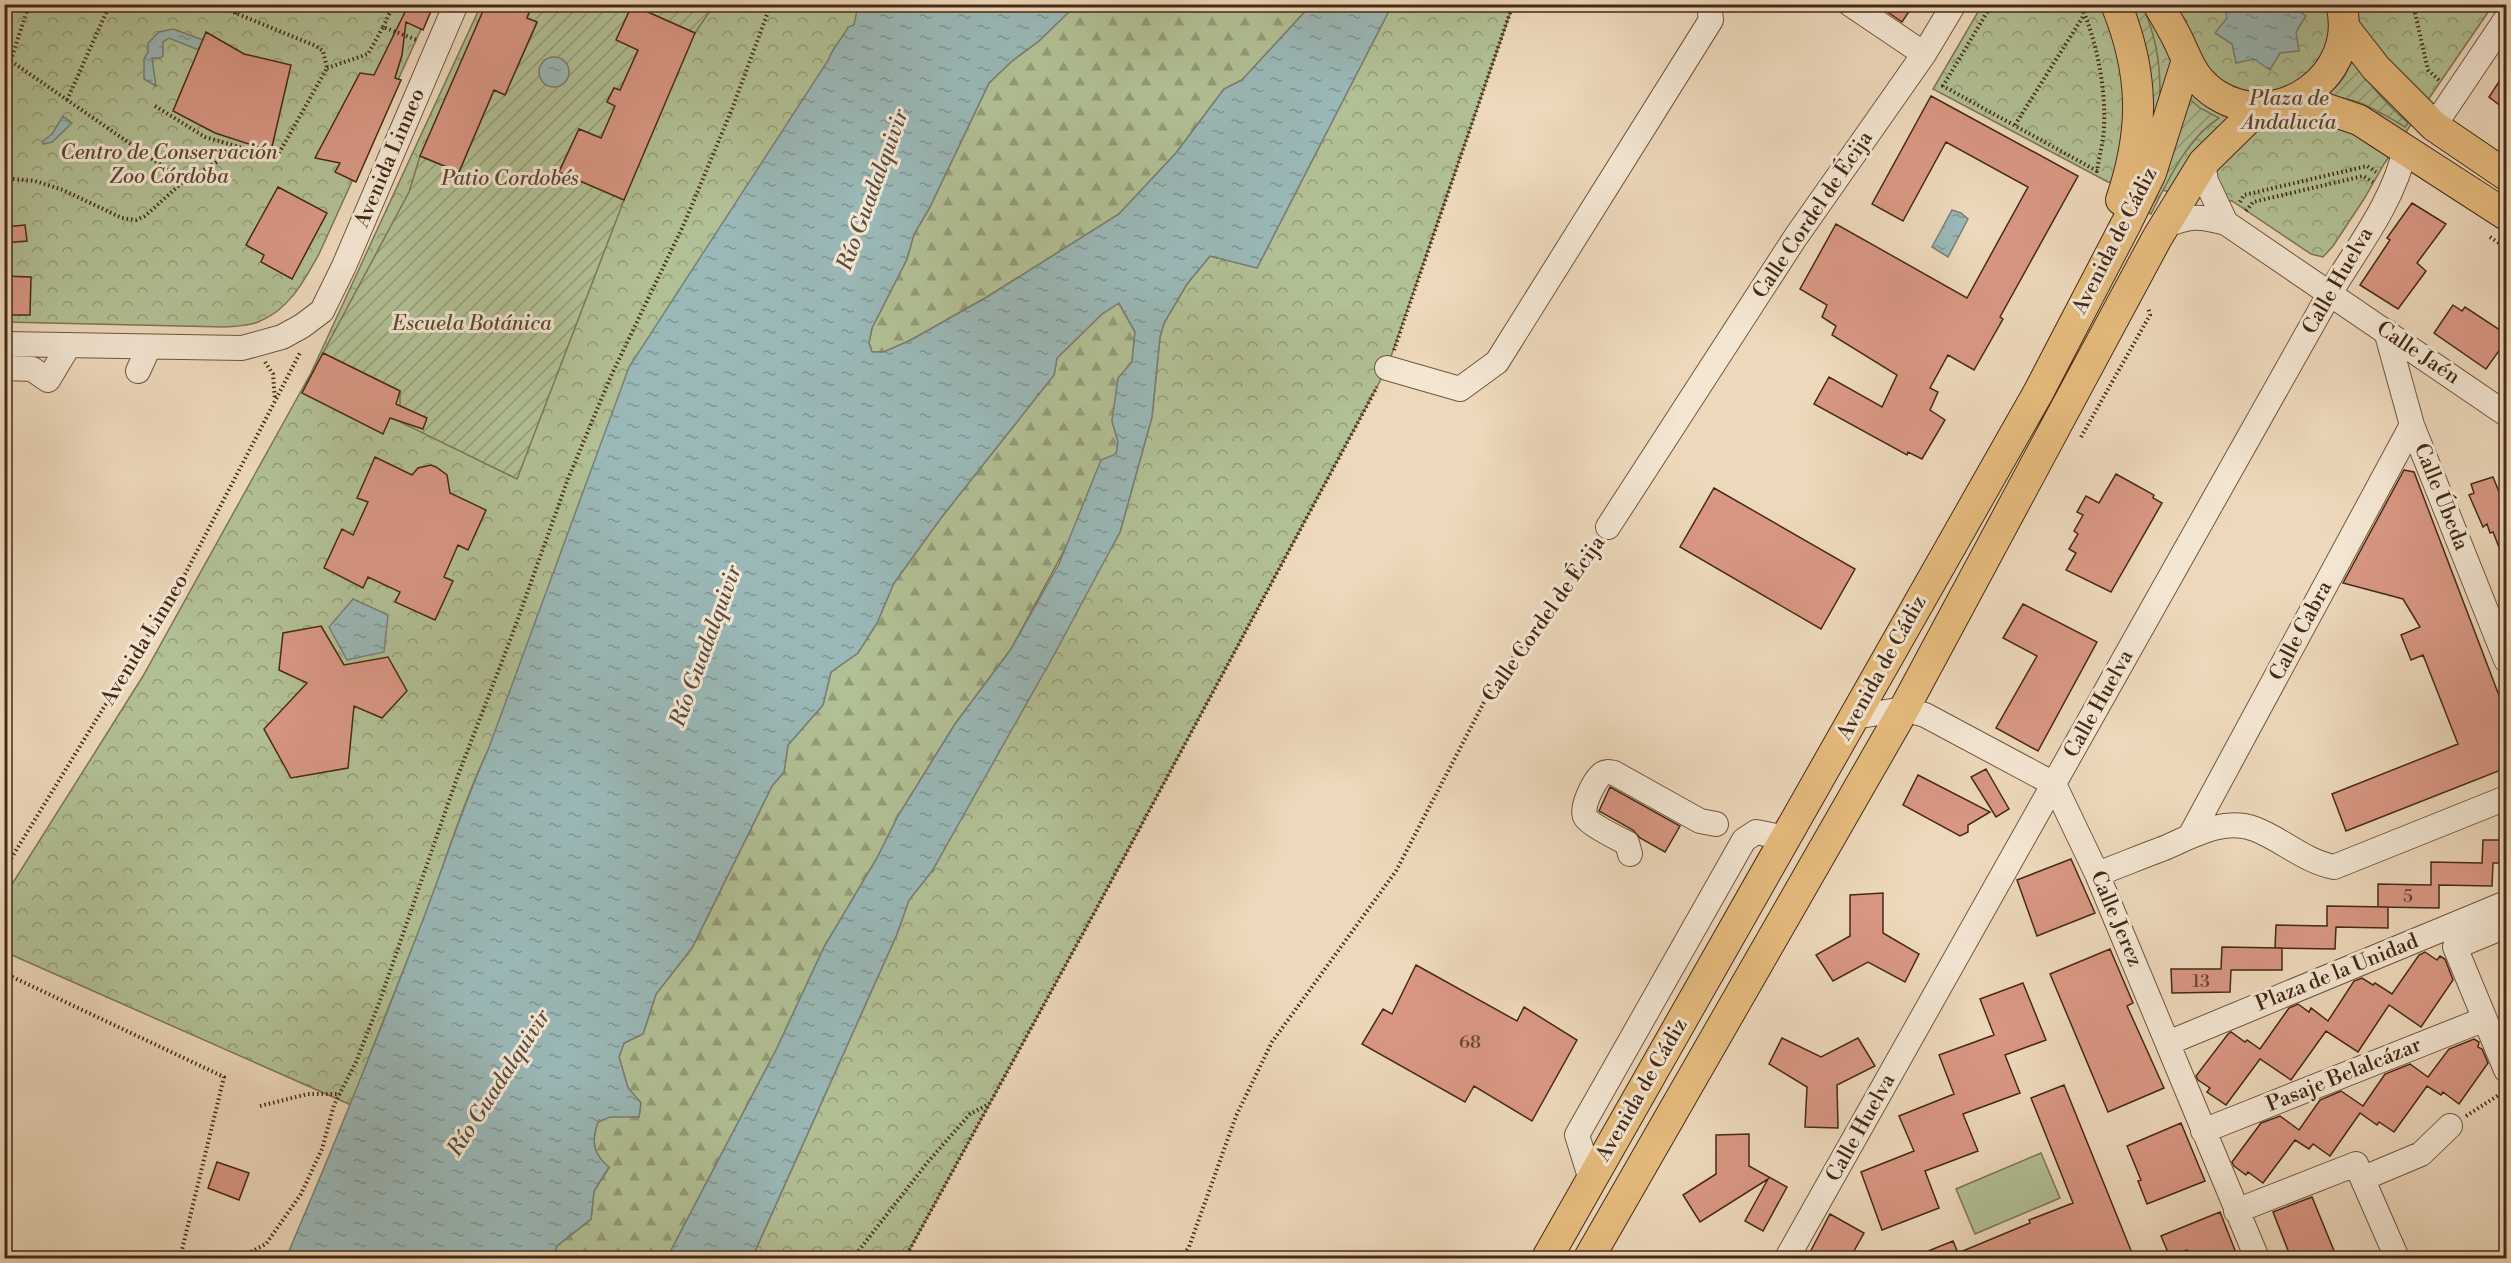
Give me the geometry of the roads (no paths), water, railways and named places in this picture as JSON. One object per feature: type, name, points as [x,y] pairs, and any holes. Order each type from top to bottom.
[{"type":"main road","points":[[2073,323],[2126,185],[2137,142],[2138,85],[2133,56],[2116,4]]},
{"type":"main road","points":[[2158,4],[2199,81],[2216,95],[2237,104],[2259,108],[2279,106],[2298,99],[2316,87],[2331,70],[2340,49],[2343,16]]},
{"type":"main road","points":[[2180,4],[2178,16],[2183,52]]},
{"type":"main road","points":[[2343,16],[2376,68],[2434,126],[2506,175]]},
{"type":"main road","name":"Avenida de Cádiz","points":[[1547,1258],[2038,393],[2151,173],[2183,52]]},
{"type":"main road","points":[[2298,99],[2359,120],[2506,215]]},
{"type":"main road","name":"Avenida de Cádiz","points":[[1589,1258],[1904,709],[2165,226],[2203,163],[2259,108]]},
{"type":"street","name":"Avenida Linneo","points":[[149,347],[242,348],[282,337],[322,311],[349,255],[456,4]]},
{"type":"street","points":[[1388,368],[1460,389],[1497,362],[1711,20],[1709,4]]},
{"type":"street","points":[[1850,4],[1924,54]]},
{"type":"street","name":"Calle Cordel de Écija","points":[[1608,527],[1795,238],[1924,54],[1954,4]]},
{"type":"street","points":[[2434,126],[2506,19]]},
{"type":"street","name":"Calle Huelva","points":[[1787,1258],[2330,293],[2390,193],[2400,170],[2404,148]]},
{"type":"street","points":[[2203,163],[2206,181],[2230,226]]},
{"type":"street","points":[[2165,226],[2182,219],[2199,216],[2230,226]]},
{"type":"street","name":"Calle Jaén","points":[[2230,226],[2506,414]]},
{"type":"street","name":"Calle Úbeda","points":[[2386,331],[2412,425],[2506,660]]},
{"type":"street","points":[[4,344],[149,347],[138,371]]},
{"type":"street","points":[[4,368],[32,369],[48,380],[69,345]]},
{"type":"street","name":"Calle Cabra","points":[[2190,836],[2412,425]]},
{"type":"street","points":[[1854,717],[1904,709],[1925,715],[2054,784]]},
{"type":"street","points":[[1630,854],[1627,843],[1586,819],[1583,811],[1585,802],[1600,775],[1607,772],[1614,773],[1701,821],[1716,824]]},
{"type":"street","name":"Calle Jerez","points":[[2054,784],[2097,874],[2257,1258]]},
{"type":"street","points":[[2097,874],[2190,836],[2226,826],[2252,828],[2275,837],[2308,859],[2334,867],[2506,798]]},
{"type":"street","points":[[1591,1180],[1577,1135],[1744,840],[1756,832],[1786,838]]},
{"type":"street","name":"Plaza de la Unidad","points":[[2168,1043],[2506,903]]},
{"type":"street","points":[[2506,926],[2455,947],[2506,1070]]},
{"type":"street","points":[[1651,1006],[1672,1002],[1700,989]]},
{"type":"street","name":"Pasaje Belalcázar","points":[[2203,1131],[2485,1018]]},
{"type":"street","points":[[2364,1178],[2421,1154],[2450,1126]]},
{"type":"street","points":[[2236,1211],[2356,1164],[2397,1258]]},
{"type":"water","name":"Río Guadalquivir","points":[[864,4],[1076,5],[1039,41],[1012,61],[989,83],[929,209],[914,234],[907,259],[872,328],[869,343],[872,352],[884,352],[911,340],[987,297],[1119,214],[1176,153],[1224,89],[1242,80],[1311,5],[1392,5],[1257,268],[1210,256],[1187,284],[1164,323],[1160,337],[1152,417],[1120,532],[1054,655],[932,871],[909,900],[897,934],[752,1258],[667,1258],[777,1048],[824,947],[877,858],[898,816],[955,724],[1011,649],[1059,564],[1101,460],[1116,454],[1118,442],[1112,421],[1118,378],[1132,362],[1135,332],[1119,303],[1102,314],[1057,358],[1054,375],[941,518],[894,583],[877,623],[858,653],[831,672],[823,705],[788,745],[784,772],[772,786],[692,948],[656,994],[643,1034],[624,1043],[619,1057],[628,1088],[641,1103],[639,1117],[610,1117],[598,1122],[595,1147],[609,1167],[594,1191],[591,1219],[557,1246],[553,1258],[286,1258],[421,925],[629,367],[848,27],[854,25],[857,10],[864,8]]},
{"type":"water","points":[[2225,5],[2290,5],[2306,16],[2296,32],[2299,51],[2280,53],[2270,70],[2254,59],[2236,63],[2232,44],[2215,33],[2227,18]]},
{"type":"water","points":[[173,29],[203,40],[199,50],[169,38],[163,42],[163,56],[152,58],[156,86],[144,79],[144,59],[148,52],[148,43],[159,32]]},
{"type":"water","points":[[554,57],[560,58],[568,66],[568,78],[560,86],[554,87],[548,86],[540,78],[539,72],[540,66],[548,58]]},
{"type":"water","points":[[63,116],[72,123],[52,142],[44,144],[43,141],[52,134]]},
{"type":"water","points":[[1952,210],[1968,219],[1948,257],[1932,247]]},
{"type":"water","points":[[353,599],[388,615],[384,652],[347,660],[329,627]]},
{"type":"park label","name":"Plaza de Andalucía","points":[[2289,111]]},
{"type":"park label","name":"Centro de Conservación Zoo Córdoba","points":[[169,165]]},
{"type":"park label","name":"Patio Cordobés","points":[[510,179]]},
{"type":"park label","name":"Escuela Botánica","points":[[472,324]]}]
